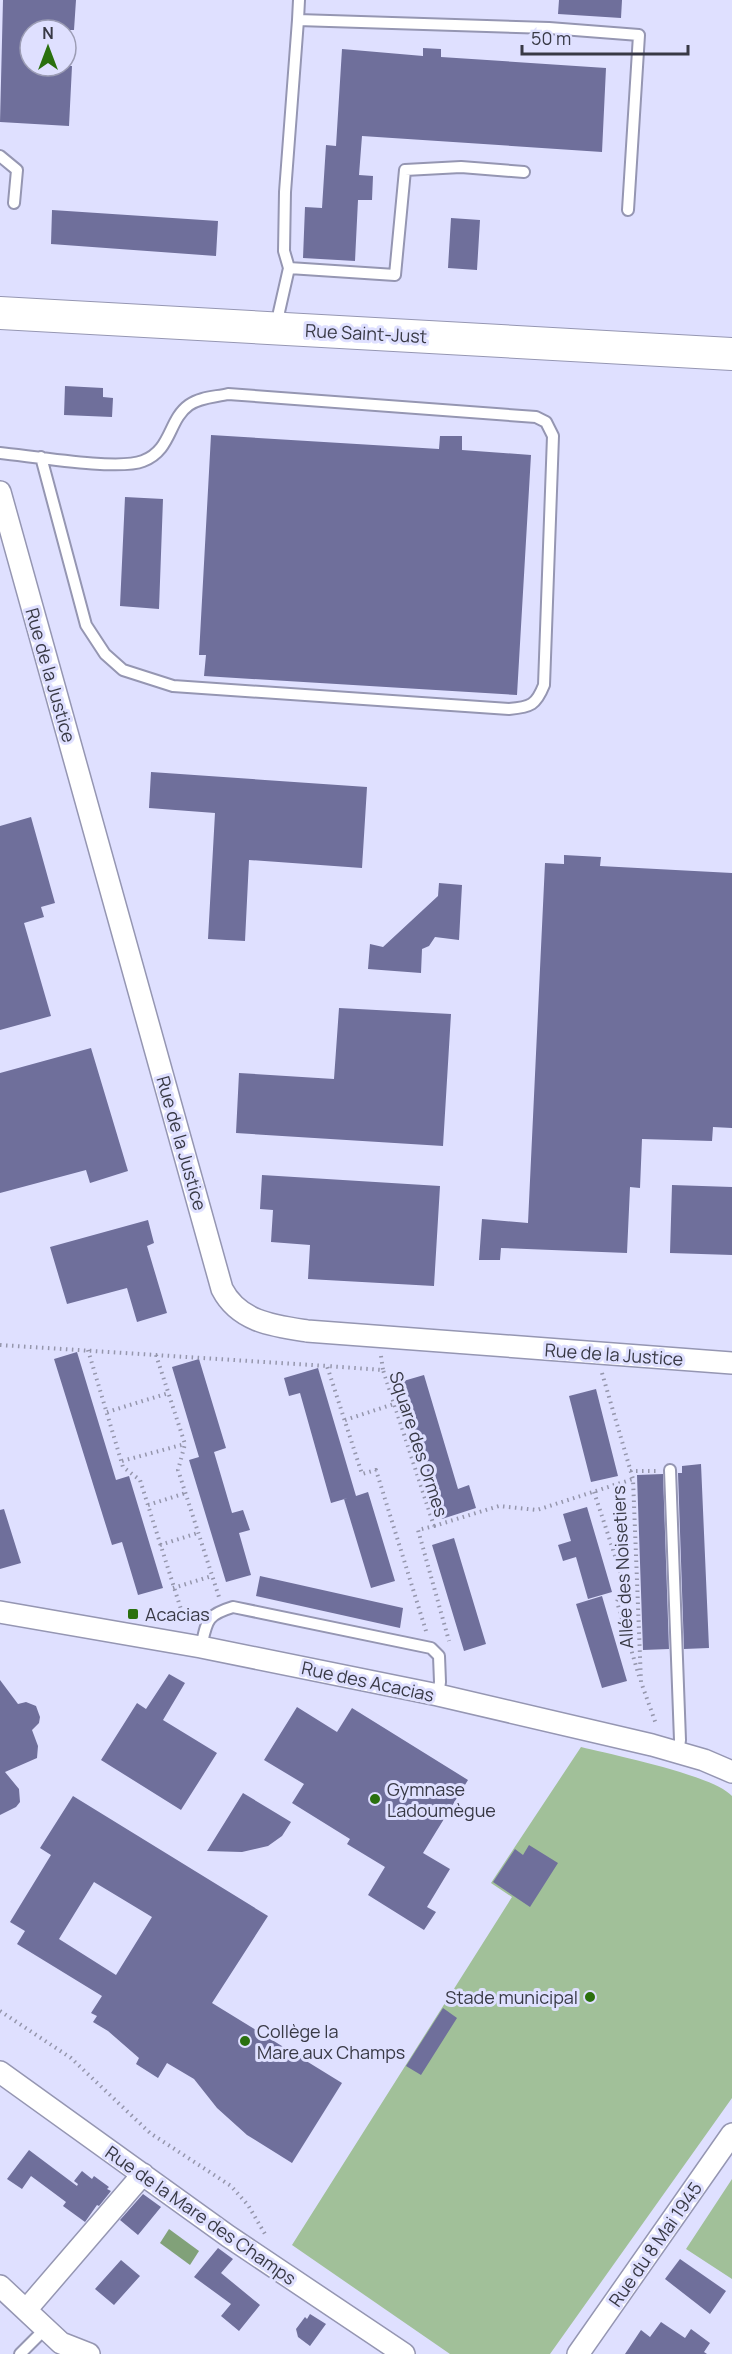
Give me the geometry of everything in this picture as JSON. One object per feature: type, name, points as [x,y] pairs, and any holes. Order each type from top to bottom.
[{"type":"street","name":"Rue Saint-Just","points":[[0,313],[732,354]]},
{"type":"street","name":"Rue de la Justice","points":[[0,492],[222,1289],[227,1298],[255,1320],[307,1330],[732,1363]]},
{"type":"street","name":"Rue des Acacias","points":[[0,1612],[191,1645],[438,1695],[652,1746],[731,1771]]},
{"type":"street","name":"Rue de la Mare des Champs","points":[[0,2072],[228,2236],[404,2354]]},
{"type":"street","name":"Rue du 8 Mai 1945","points":[[578,2354],[732,2134]]},
{"type":"street","points":[[26,2310],[143,2174]]},
{"type":"street","points":[[0,2286],[62,2343],[89,2354]]},
{"type":"lane","points":[[282,328],[279,312],[289,268],[284,251],[285,192],[299,0]]},
{"type":"lane","points":[[298,20],[549,28],[639,35],[628,210]]},
{"type":"lane","points":[[0,156],[17,170],[14,202]]},
{"type":"lane","points":[[289,268],[395,275],[405,170],[461,167],[524,172]]},
{"type":"lane","points":[[0,453],[41,457],[119,465],[143,461],[167,442],[177,418],[187,406],[199,400],[228,394],[536,417],[546,422],[553,436],[544,685],[538,699],[529,707],[498,708],[173,686],[123,670],[105,654],[86,624],[41,457]]},
{"type":"lane","points":[[670,1470],[680,1740],[678,1753]]},
{"type":"lane","points":[[191,1645],[215,1612],[233,1607],[435,1652],[440,1682],[438,1695]]},
{"type":"lane","points":[[20,2354],[46,2328]]},
{"type":"path","points":[[0,1345],[327,1366],[362,1474],[376,1470],[435,1652]]},
{"type":"path","points":[[88,1350],[123,1467],[140,1480],[191,1645]]},
{"type":"path","name":"Allée des Noisetiers","points":[[596,1352],[633,1479],[641,1682],[657,1725],[652,1746]]},
{"type":"path","points":[[156,1355],[185,1444],[178,1470],[223,1610]]},
{"type":"path","name":"Square des Ormes","points":[[327,1366],[383,1370],[434,1526],[418,1530],[451,1649],[435,1652]]},
{"type":"path","points":[[106,1412],[169,1393]]},
{"type":"path","points":[[345,1420],[394,1404]]},
{"type":"path","points":[[122,1461],[185,1444]]},
{"type":"path","points":[[630,1471],[670,1470]]},
{"type":"path","points":[[434,1526],[499,1506],[537,1510],[633,1479]]},
{"type":"path","points":[[594,1492],[624,1583],[617,1602],[641,1682]]},
{"type":"path","points":[[148,1505],[186,1493]]},
{"type":"path","points":[[160,1545],[198,1533]]},
{"type":"path","points":[[174,1587],[212,1576]]},
{"type":"path","points":[[0,2011],[71,2058],[150,2133],[231,2186],[248,2205],[271,2244]]},
{"type":"shaded area","name":"Stade municipal","points":[[581,1747],[684,1773],[721,1788],[732,1796],[732,2098],[550,2354],[450,2354],[292,2245],[512,1897],[491,1883]]},
{"type":"shaded area","points":[[732,2179],[732,2279],[686,2249]]},
{"type":"shaded area","points":[[169,2229],[199,2251],[190,2265],[160,2243]]},
{"type":"building","points":[[3,0],[76,0],[75,18],[18,18],[18,78],[71,78],[69,126],[0,122]]},
{"type":"building","points":[[559,0],[622,0],[621,18],[558,14]]},
{"type":"building","points":[[423,48],[441,49],[441,57],[606,68],[602,152],[362,136],[359,175],[373,176],[372,200],[358,200],[355,261],[303,258],[305,207],[322,208],[326,145],[336,146],[342,49],[423,56]]},
{"type":"building","points":[[52,210],[218,221],[216,256],[51,244]]},
{"type":"building","points":[[451,218],[480,220],[477,270],[448,268]]},
{"type":"building","points":[[65,386],[103,388],[103,397],[113,398],[112,417],[64,415]]},
{"type":"building","points":[[211,435],[439,449],[440,436],[462,436],[462,450],[531,455],[517,695],[204,676],[206,655],[199,655]]},
{"type":"building","points":[[125,497],[163,499],[159,609],[120,606]]},
{"type":"building","points":[[151,772],[367,787],[362,868],[249,860],[245,941],[208,939],[215,813],[149,808]]},
{"type":"building","points":[[31,817],[55,903],[41,907],[44,917],[24,923],[51,1016],[0,1030],[0,826]]},
{"type":"building","points":[[564,855],[601,857],[600,866],[732,873],[732,1128],[713,1127],[712,1141],[642,1139],[640,1188],[630,1187],[627,1253],[501,1248],[500,1260],[479,1260],[482,1219],[528,1223],[545,863],[564,864]]},
{"type":"building","points":[[439,883],[462,885],[459,940],[435,937],[429,946],[422,949],[421,973],[368,969],[370,944],[383,947],[438,896]]},
{"type":"building","points":[[339,1008],[451,1014],[443,1146],[236,1133],[239,1073],[334,1079]]},
{"type":"building","points":[[91,1048],[128,1171],[90,1183],[86,1170],[0,1193],[0,1073]]},
{"type":"building","points":[[262,1175],[440,1186],[434,1286],[308,1279],[310,1245],[271,1242],[273,1210],[260,1209]]},
{"type":"building","points":[[672,1185],[732,1187],[732,1255],[670,1253]]},
{"type":"building","points":[[148,1220],[154,1243],[147,1246],[167,1313],[137,1322],[127,1288],[67,1304],[50,1247]]},
{"type":"building","points":[[77,1352],[116,1480],[129,1476],[163,1588],[138,1595],[122,1542],[112,1545],[54,1359]]},
{"type":"building","points":[[199,1359],[226,1448],[214,1452],[232,1513],[243,1510],[250,1530],[239,1533],[251,1575],[226,1582],[189,1460],[199,1457],[172,1367]]},
{"type":"building","points":[[318,1368],[356,1496],[368,1492],[395,1581],[371,1588],[344,1499],[331,1503],[300,1393],[289,1396],[284,1378]]},
{"type":"building","points":[[424,1375],[458,1489],[469,1485],[476,1508],[442,1519],[400,1382]]},
{"type":"building","points":[[596,1389],[618,1476],[591,1482],[569,1396]]},
{"type":"building","points":[[701,1464],[709,1648],[684,1649],[678,1473],[682,1473],[682,1466]]},
{"type":"building","points":[[663,1474],[669,1649],[643,1650],[637,1475]]},
{"type":"building","points":[[587,1507],[612,1592],[588,1599],[576,1557],[563,1561],[558,1545],[571,1541],[563,1514]]},
{"type":"building","points":[[4,1509],[21,1563],[0,1569],[0,1510]]},
{"type":"building","points":[[454,1538],[486,1644],[464,1651],[432,1545]]},
{"type":"building","points":[[260,1576],[403,1608],[400,1628],[256,1596]]},
{"type":"building","points":[[602,1596],[627,1681],[602,1688],[576,1604]]},
{"type":"building","points":[[169,1674],[185,1683],[163,1720],[217,1753],[181,1810],[101,1760],[137,1703],[146,1709]]},
{"type":"building","points":[[0,1680],[18,1704],[26,1702],[36,1706],[40,1717],[39,1723],[32,1730],[38,1746],[37,1758],[5,1772],[19,1789],[20,1802],[16,1807],[0,1815]]},
{"type":"building","name":"Gymnase Ladoumègue","points":[[297,1707],[337,1732],[352,1708],[468,1780],[423,1853],[450,1869],[427,1907],[436,1912],[424,1930],[368,1895],[385,1867],[347,1844],[350,1839],[292,1803],[304,1784],[264,1760]]},
{"type":"building","points":[[243,1793],[291,1822],[282,1836],[268,1846],[242,1852],[207,1851]]},
{"type":"building","points":[[73,1796],[268,1916],[212,2003],[342,2083],[292,2163],[247,2135],[217,2108],[194,2079],[167,2063],[158,2078],[136,2064],[139,2058],[108,2031],[93,2022],[97,2016],[91,2013],[102,1996],[17,1944],[25,1931],[10,1922],[51,1855],[40,1848]],"holes":[[[94,1882],[152,1917],[116,1975],[59,1939]]]},
{"type":"building","points":[[529,1845],[558,1863],[530,1907],[493,1882],[515,1849],[523,1855]]},
{"type":"building","points":[[443,2008],[457,2018],[421,2075],[406,2066]]},
{"type":"building","points":[[29,2150],[77,2186],[78,2184],[74,2181],[82,2171],[92,2179],[94,2176],[111,2191],[85,2222],[63,2206],[66,2202],[31,2176],[22,2189],[7,2179]]},
{"type":"building","points":[[143,2194],[161,2207],[138,2235],[120,2220]]},
{"type":"building","points":[[218,2248],[233,2259],[221,2273],[260,2305],[239,2331],[221,2316],[231,2304],[194,2277]]},
{"type":"building","points":[[680,2259],[726,2291],[710,2314],[665,2279]]},
{"type":"building","points":[[121,2260],[140,2276],[114,2305],[95,2289]]},
{"type":"building","points":[[310,2314],[326,2324],[310,2346],[298,2337],[296,2329]]},
{"type":"building","points":[[661,2322],[685,2338],[691,2329],[710,2343],[704,2352],[707,2354],[625,2354],[641,2330],[650,2337]]},
{"type":"place","name":"Acacias","points":[[133,1614]]},
{"type":"place","name":"Gymnase Ladoumègue","points":[[375,1799]]},
{"type":"place","name":"Stade municipal","points":[[590,1997]]},
{"type":"place","name":"Collège la Mare aux Champs","points":[[245,2041]]}]
